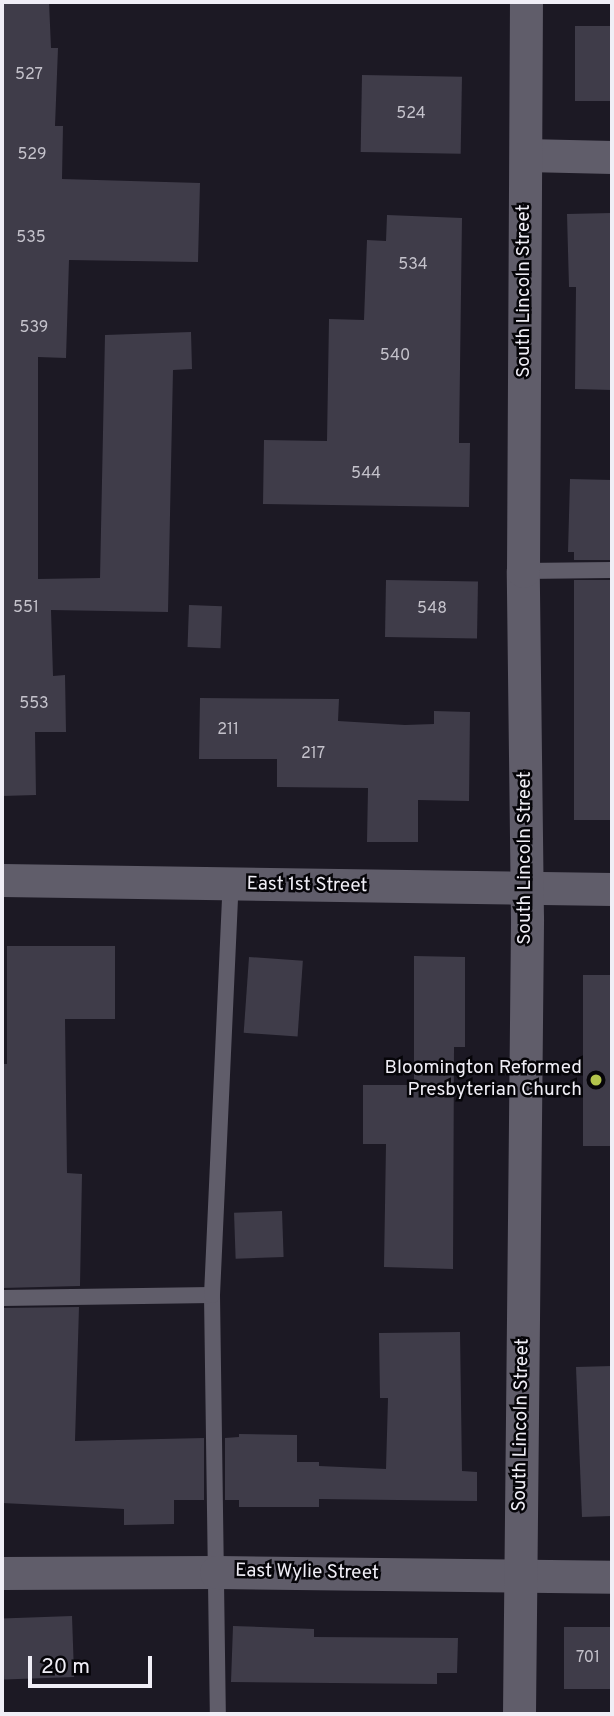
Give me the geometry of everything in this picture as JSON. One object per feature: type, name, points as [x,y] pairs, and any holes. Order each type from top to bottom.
[{"type":"street","name":"South Lincoln Street","points":[[519,1714],[527,888],[523,571],[526,2]]},
{"type":"street","points":[[526,155],[612,157]]},
{"type":"street","name":"East 1st Street","points":[[2,880],[612,889]]},
{"type":"street","name":"East Wylie Street","points":[[2,1573],[215,1572],[612,1577]]},
{"type":"lane","points":[[523,571],[612,570]]},
{"type":"lane","points":[[218,1714],[212,1295],[231,884]]},
{"type":"lane","points":[[2,1298],[212,1295]]},
{"type":"building","points":[[2,2],[49,2],[51,48],[58,48],[55,126],[63,126],[62,179],[200,183],[198,262],[69,260],[66,358],[38,357],[38,579],[100,578],[105,335],[191,332],[192,369],[173,370],[168,612],[51,610],[53,676],[65,675],[66,732],[35,732],[36,795],[2,796]]},
{"type":"building","points":[[575,26],[612,26],[612,101],[575,101]]},
{"type":"building","points":[[362,75],[462,77],[461,154],[361,152]]},
{"type":"building","points":[[612,213],[612,390],[575,389],[576,287],[569,287],[567,214]]},
{"type":"building","points":[[387,215],[462,218],[459,443],[470,443],[469,507],[263,504],[264,440],[327,441],[329,319],[364,320],[367,240],[386,241]]},
{"type":"building","points":[[570,479],[612,480],[612,560],[574,560],[574,552],[568,552]]},
{"type":"building","points":[[386,580],[478,582],[477,639],[385,637]]},
{"type":"building","points":[[574,580],[612,580],[612,820],[574,820]]},
{"type":"building","points":[[189,605],[222,606],[221,648],[188,647]]},
{"type":"building","points":[[200,698],[339,699],[338,721],[405,725],[434,724],[434,711],[470,712],[469,801],[418,800],[418,842],[367,842],[368,788],[277,787],[277,759],[199,759]]},
{"type":"building","points":[[7,946],[115,946],[115,1019],[65,1019],[67,1173],[82,1174],[80,1286],[2,1288],[2,1064],[7,1064]]},
{"type":"building","points":[[414,956],[465,957],[465,1047],[454,1047],[453,1269],[384,1267],[386,1144],[363,1144],[363,1085],[414,1085]]},
{"type":"building","points":[[249,957],[303,961],[298,1037],[244,1033]]},
{"type":"building","name":"Bloomington Reformed Presbyterian Church","points":[[583,975],[612,975],[612,1146],[583,1146]]},
{"type":"building","points":[[282,1211],[284,1257],[236,1259],[234,1213]]},
{"type":"building","points":[[79,1307],[75,1441],[204,1438],[204,1500],[174,1500],[174,1524],[124,1525],[124,1509],[2,1503],[2,1308]]},
{"type":"building","points":[[460,1332],[462,1471],[477,1472],[477,1501],[319,1499],[319,1507],[239,1507],[239,1500],[225,1500],[225,1438],[239,1437],[239,1434],[297,1435],[297,1462],[319,1462],[319,1466],[386,1469],[388,1398],[380,1398],[379,1333]]},
{"type":"building","points":[[612,1366],[612,1516],[582,1517],[576,1367]]},
{"type":"building","points":[[72,1616],[74,1677],[4,1679],[2,1618]]},
{"type":"building","points":[[233,1626],[314,1629],[314,1637],[458,1638],[457,1673],[437,1673],[437,1684],[231,1682]]},
{"type":"building","points":[[564,1627],[612,1627],[612,1689],[564,1689]]},
{"type":"place","name":"Bloomington Reformed Presbyterian Church","points":[[596,1080]]}]
